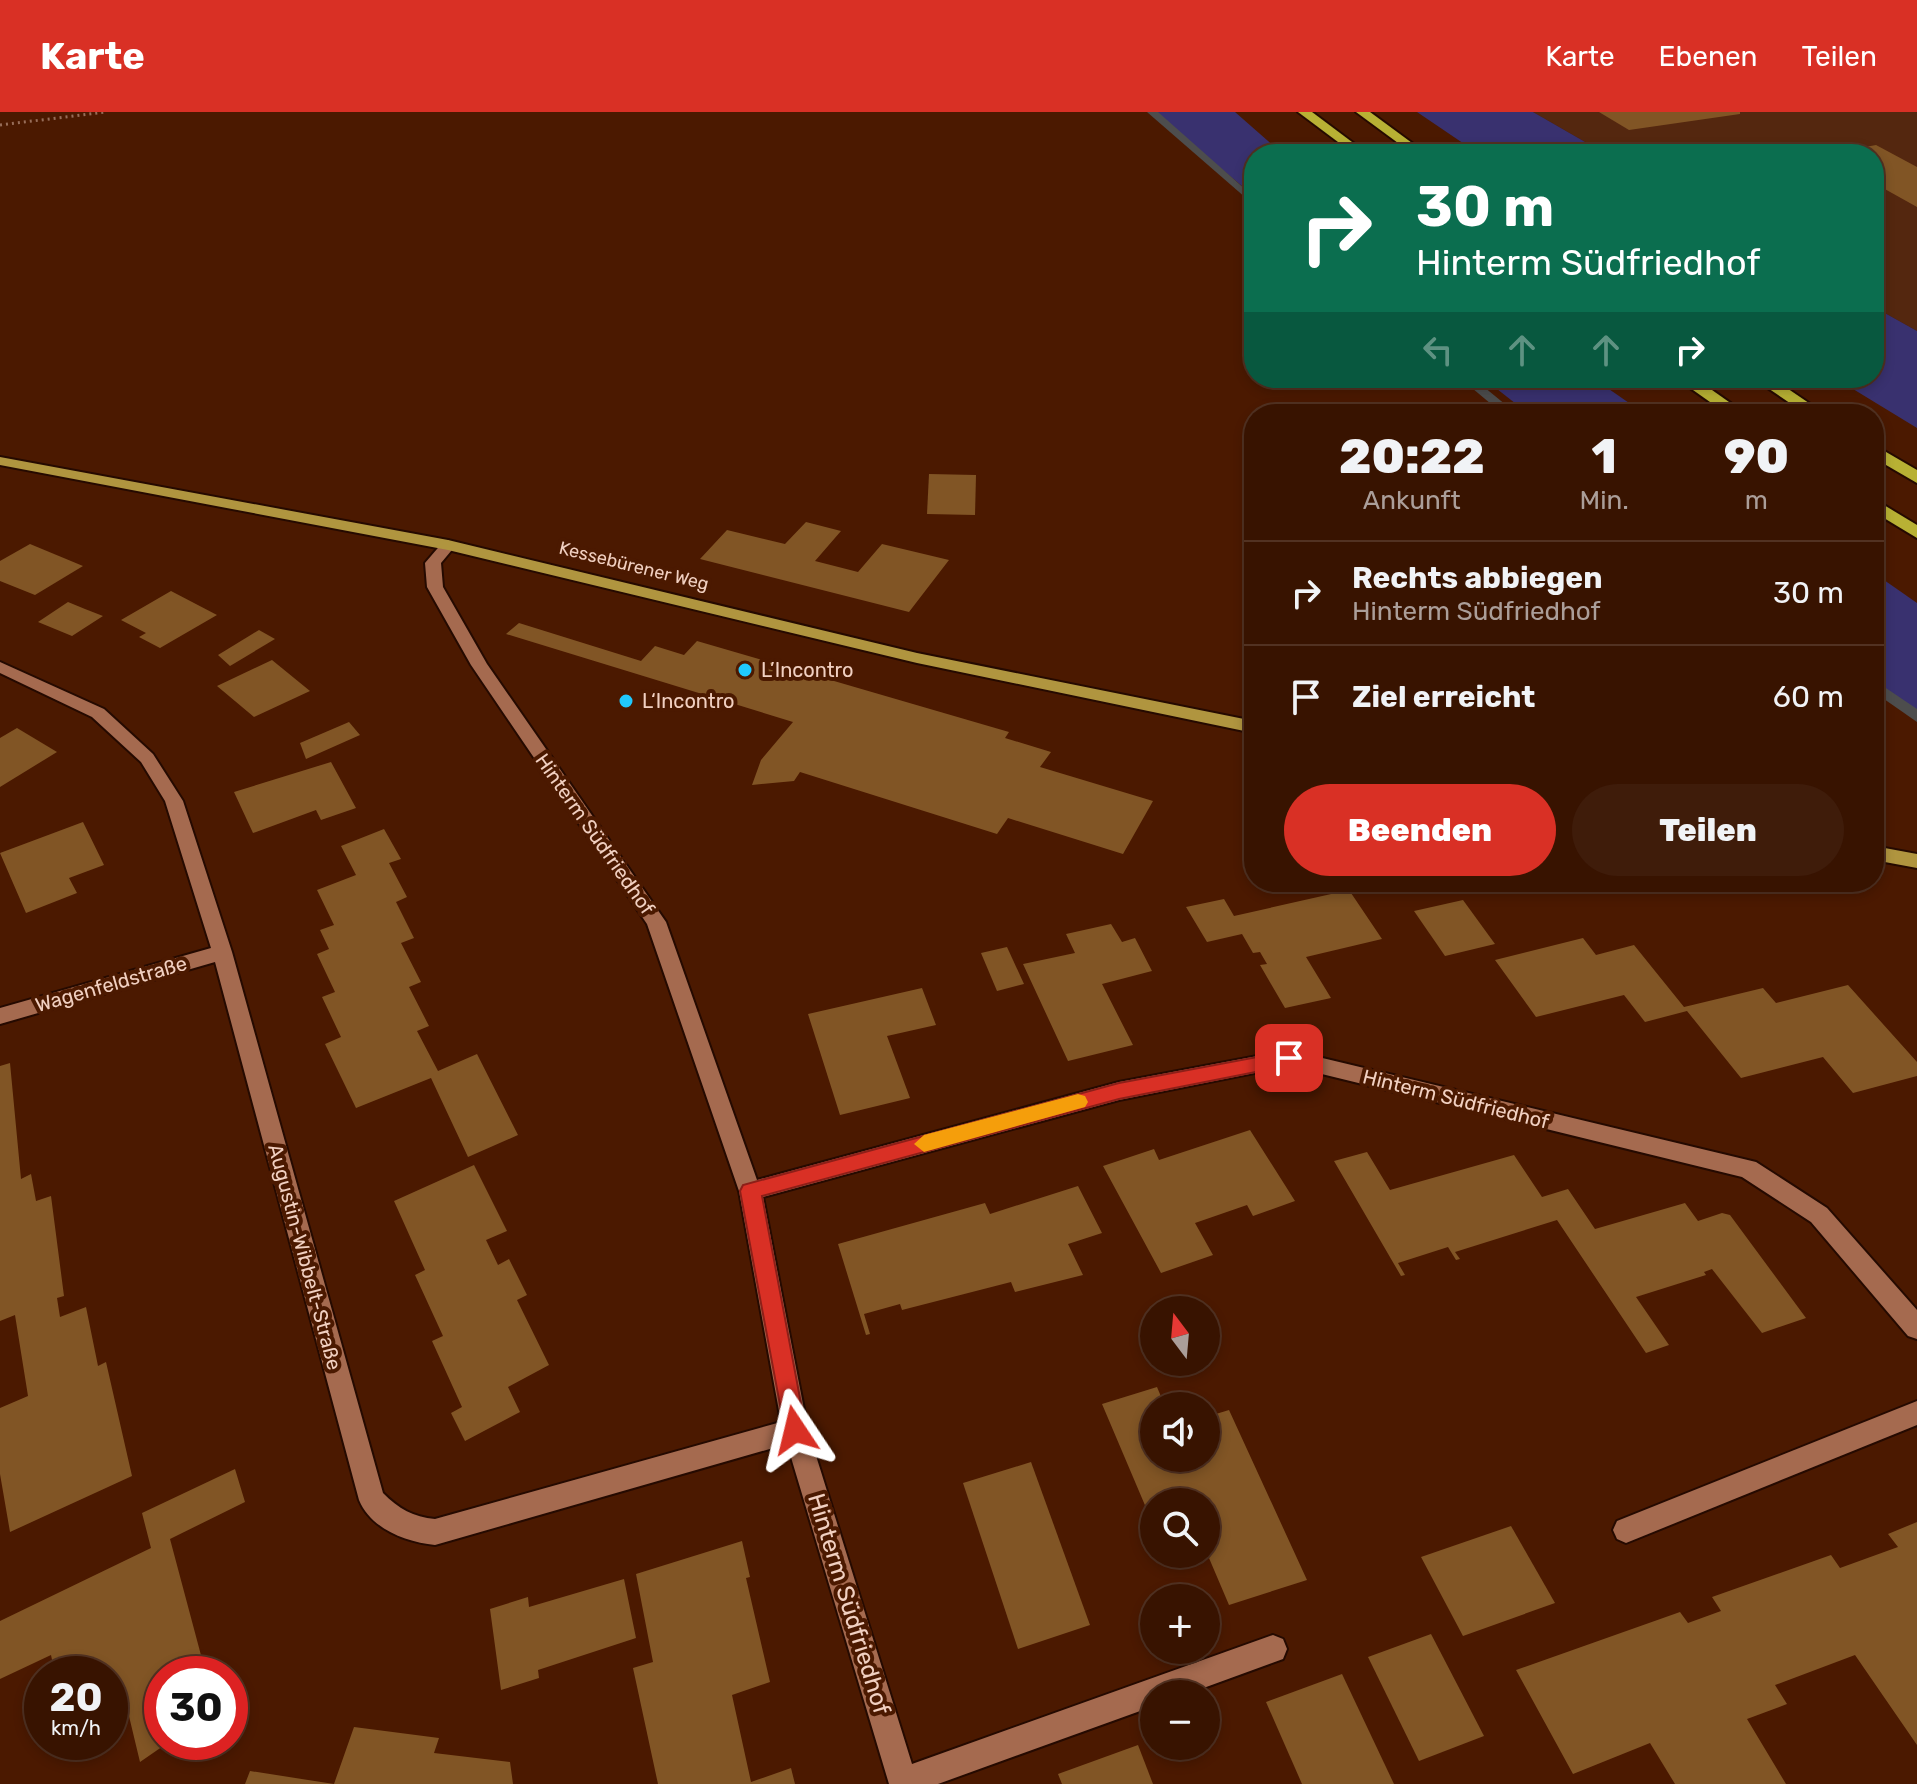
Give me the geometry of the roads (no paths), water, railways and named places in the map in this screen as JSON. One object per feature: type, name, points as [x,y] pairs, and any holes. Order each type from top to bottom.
[{"type":"highway","points":[[1304,112],[1348,144]]},
{"type":"highway","points":[[1362,112],[1407,144]]},
{"type":"highway","points":[[1699,388],[1723,404]]},
{"type":"highway","points":[[1777,388],[1801,404]]},
{"type":"highway","points":[[1884,457],[1917,478]]},
{"type":"highway","points":[[1884,511],[1917,533]]},
{"type":"main road","name":"Kessebürener Weg","points":[[0,461],[448,545],[917,658],[1244,725]]},
{"type":"main road","points":[[1884,855],[1917,861]]},
{"type":"street","name":"Hinterm Südfriedhof","points":[[448,545],[433,563],[435,587],[479,665],[656,922],[750,1191],[795,1430],[904,1783],[1273,1649]]},
{"type":"street","name":"Augustin-Wibbelt-Straße","points":[[0,667],[98,713],[147,758],[174,801],[222,952],[372,1500],[389,1518],[409,1530],[435,1532],[795,1430]]},
{"type":"street","name":"Wagenfeldstraße","points":[[0,1016],[222,952]]},
{"type":"street","name":"Hinterm Südfriedhof","points":[[750,1191],[1119,1091],[1289,1058],[1748,1169],[1819,1215],[1917,1328]]},
{"type":"street","points":[[1626,1530],[1917,1413]]},
{"type":"waterway","points":[[1152,112],[1244,193]]},
{"type":"waterway","points":[[1478,388],[1498,404]]},
{"type":"waterway","points":[[1884,692],[1917,717]]},
{"type":"place","name":"L’Incontro","points":[[745,670]]},
{"type":"place","name":"L‘Incontro","points":[[626,701]]}]
